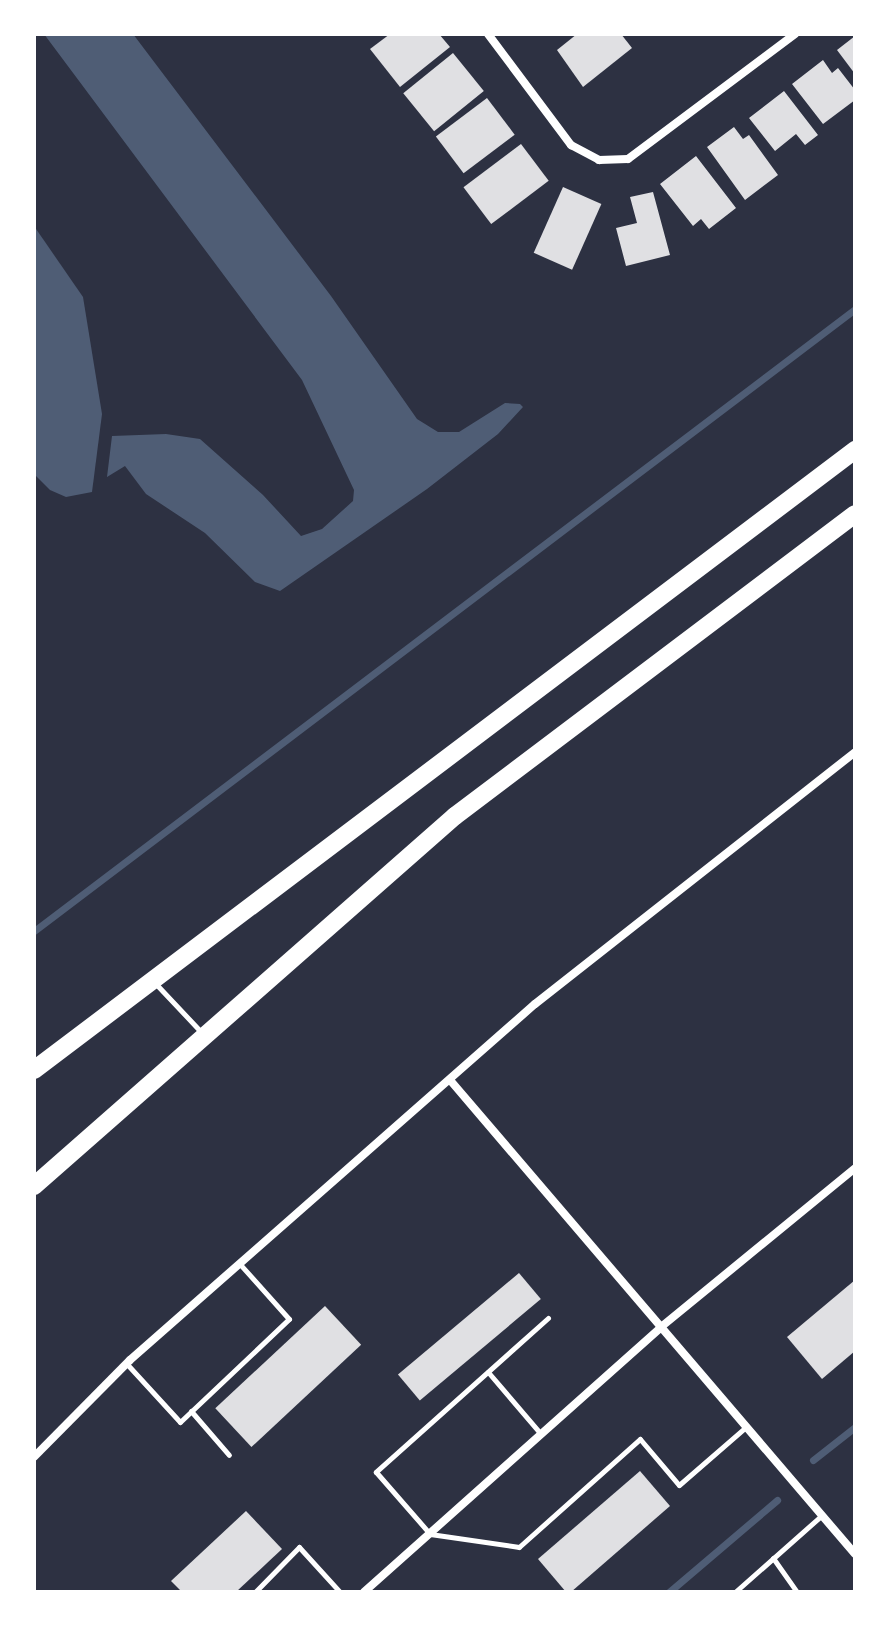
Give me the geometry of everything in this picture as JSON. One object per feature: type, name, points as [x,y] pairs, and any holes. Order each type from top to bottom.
[{"type":"highway","points":[[34,1070],[855,450]]},
{"type":"highway","points":[[34,1186],[455,816],[855,514]]},
{"type":"street","points":[[488,34],[571,145],[599,160],[628,159],[795,34]]},
{"type":"street","points":[[34,1457],[126,1363],[535,1004],[855,752]]},
{"type":"street","points":[[450,1080],[854,1551]]},
{"type":"street","points":[[364,1592],[661,1327],[855,1168]]},
{"type":"lane","points":[[151,979],[203,1035]]},
{"type":"lane","points":[[126,1363],[180,1422],[289,1319],[239,1262]]},
{"type":"lane","points":[[548,1318],[376,1472],[430,1534],[519,1547],[640,1439],[679,1485],[746,1427]]},
{"type":"lane","points":[[488,1372],[541,1434]]},
{"type":"lane","points":[[191,1411],[229,1455]]},
{"type":"lane","points":[[735,1592],[822,1515]]},
{"type":"lane","points":[[255,1592],[299,1547],[340,1592]]},
{"type":"lane","points":[[773,1558],[797,1592]]},
{"type":"water","points":[[44,34],[133,34],[331,296],[417,419],[438,432],[459,432],[505,403],[523,407],[498,434],[427,489],[280,591],[255,582],[205,533],[146,494],[125,466],[107,477],[112,436],[166,434],[200,439],[263,495],[301,536],[322,529],[353,501],[354,490],[302,380]]},
{"type":"water","points":[[34,226],[83,297],[102,414],[92,492],[66,497],[50,490],[34,474]]},
{"type":"building","points":[[390,34],[439,34],[450,47],[400,87],[370,49]]},
{"type":"building","points":[[577,34],[621,34],[632,48],[583,87],[557,50]]},
{"type":"building","points":[[855,36],[855,74],[837,50]]},
{"type":"building","points":[[453,53],[484,91],[434,131],[403,93]]},
{"type":"building","points":[[823,60],[832,73],[838,68],[855,90],[855,100],[823,124],[792,84]]},
{"type":"building","points":[[784,91],[818,135],[805,145],[796,134],[775,151],[749,118]]},
{"type":"building","points":[[487,98],[515,135],[464,173],[436,137]]},
{"type":"building","points":[[734,127],[743,139],[749,135],[778,175],[745,200],[707,147]]},
{"type":"building","points":[[521,144],[549,181],[491,224],[463,187]]},
{"type":"building","points":[[696,156],[736,208],[709,229],[701,219],[693,226],[660,184]]},
{"type":"building","points":[[563,187],[601,204],[572,270],[534,253]]},
{"type":"building","points":[[653,192],[670,255],[626,266],[616,228],[637,223],[630,197]]},
{"type":"building","points":[[519,1273],[541,1299],[420,1401],[398,1375]]},
{"type":"building","points":[[855,1280],[855,1351],[822,1379],[787,1337]]},
{"type":"building","points":[[325,1306],[361,1345],[251,1447],[215,1408]]},
{"type":"building","points":[[640,1471],[670,1506],[571,1592],[566,1592],[538,1559]]},
{"type":"building","points":[[246,1511],[282,1549],[236,1592],[182,1592],[171,1581]]},
{"type":"waterway","points":[[34,931],[855,309]]},
{"type":"waterway","points":[[813,1460],[855,1427]]},
{"type":"waterway","points":[[669,1592],[777,1500]]}]
